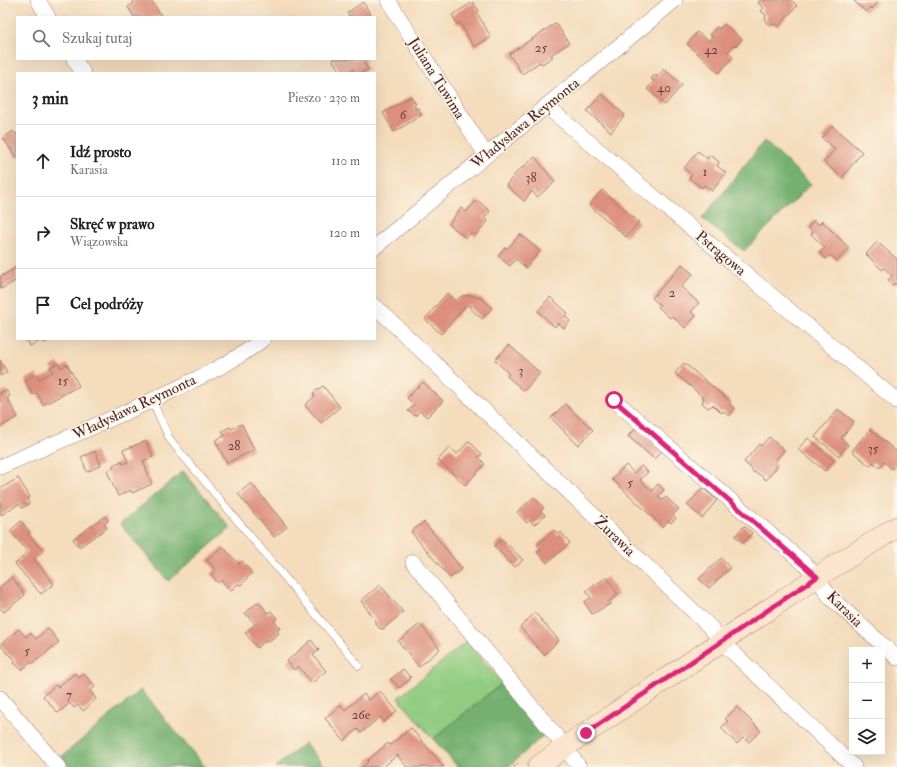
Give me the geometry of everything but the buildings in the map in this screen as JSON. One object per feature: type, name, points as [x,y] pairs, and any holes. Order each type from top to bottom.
[{"type":"main road","points":[[538,767],[565,747],[817,577],[897,527]]},
{"type":"street","points":[[38,0],[47,16]]},
{"type":"street","name":"Juliana Tuwima","points":[[388,0],[486,155]]},
{"type":"street","name":"Władysława Reymonta","points":[[376,246],[675,0]]},
{"type":"street","points":[[75,60],[82,72]]},
{"type":"street","name":"Pstrągowa","points":[[546,106],[897,401]]},
{"type":"street","name":"Żurawia","points":[[376,307],[711,628],[722,642],[854,767]]},
{"type":"street","name":"Władysława Reymonta","points":[[0,467],[152,400],[217,369],[255,342]]},
{"type":"street","name":"Karasia","points":[[614,400],[817,577],[830,597],[897,658]]},
{"type":"street","points":[[413,562],[565,747],[579,767]]},
{"type":"street","points":[[0,698],[58,767]]},
{"type":"lane","points":[[152,400],[169,438],[359,666]]},
{"type":"green space","points":[[764,141],[811,184],[744,251],[702,219]]},
{"type":"green space","points":[[183,471],[231,528],[168,581],[120,524]]},
{"type":"green space","points":[[467,641],[502,683],[433,739],[398,698]]},
{"type":"green space","points":[[502,683],[545,734],[508,767],[458,767],[433,739]]},
{"type":"green space","points":[[141,690],[205,767],[70,767],[61,757]]},
{"type":"green space","points":[[305,743],[325,767],[275,767]]},
{"type":"route","points":[[586,733],[817,577],[806,565],[614,400]]}]
